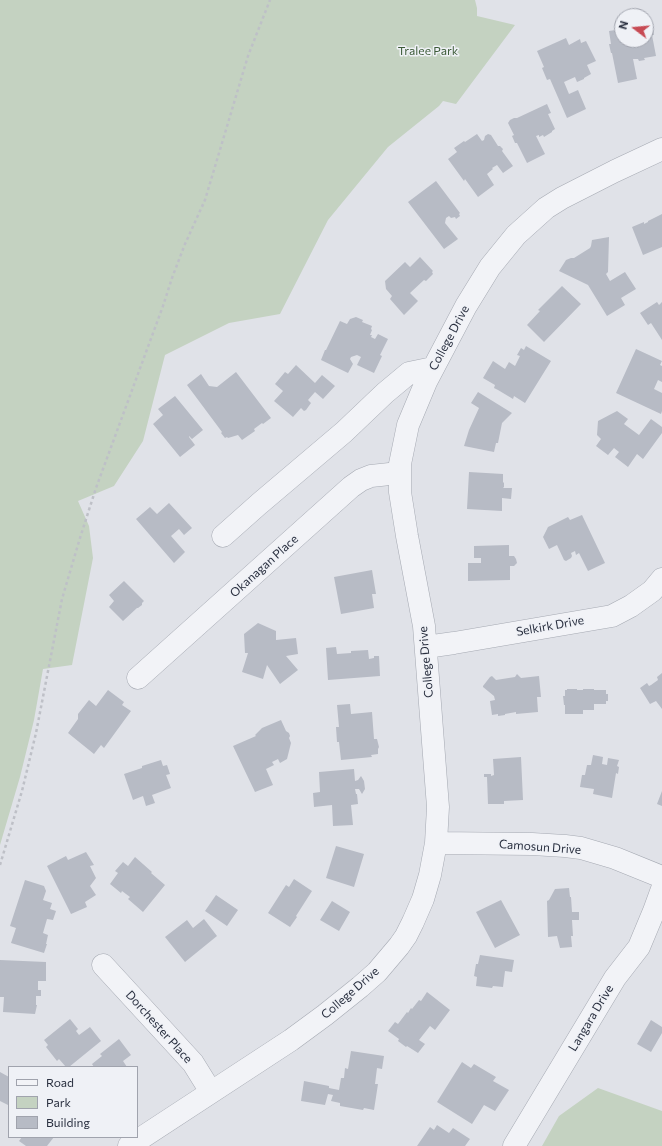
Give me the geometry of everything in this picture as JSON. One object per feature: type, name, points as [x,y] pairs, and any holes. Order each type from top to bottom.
[{"type":"street","name":"College Drive","points":[[129,1146],[291,1040],[325,1015],[377,972],[399,946],[413,922],[423,899],[430,875],[436,842],[438,807],[424,626],[402,505],[399,473],[408,425],[426,382],[470,300],[490,267],[516,235],[546,208],[562,198],[614,171],[662,149]]},
{"type":"street","points":[[223,536],[258,504],[344,432],[385,393],[409,373],[433,368]]},
{"type":"street","name":"Okanagan Place","points":[[138,678],[351,487],[361,480],[371,476],[399,473]]},
{"type":"street","name":"Selkirk Drive","points":[[426,646],[454,643],[612,616],[631,606],[652,591],[662,579]]},
{"type":"street","name":"Camosun Drive","points":[[436,842],[532,844],[581,848],[615,858],[662,877]]},
{"type":"street","name":"Langara Drive","points":[[514,1146],[615,978],[639,947],[662,889]]},
{"type":"street","name":"Dorchester Place","points":[[102,965],[193,1063],[211,1092]]},
{"type":"path","points":[[0,865],[22,791],[36,733],[62,599],[80,538],[99,480],[164,306],[172,278],[185,244],[205,200],[248,56],[270,0]]},
{"type":"green space","name":"Tralee Park","points":[[0,0],[475,0],[477,16],[515,25],[456,104],[443,101],[439,106],[388,147],[328,220],[280,314],[229,323],[165,355],[143,441],[114,486],[78,501],[89,526],[93,558],[72,665],[43,669],[34,720],[20,777],[0,845]]},
{"type":"green space","points":[[598,1088],[662,1111],[662,1146],[542,1146],[559,1116]]},
{"type":"building","points":[[614,30],[614,48],[654,48],[654,46],[656,56],[644,58],[645,60],[639,61],[638,59],[633,59],[637,79],[618,83],[609,44],[611,44],[609,31]]},
{"type":"building","points":[[566,38],[569,45],[580,39],[581,43],[586,41],[596,61],[587,65],[591,74],[584,79],[577,82],[575,77],[564,82],[569,94],[578,90],[586,109],[567,118],[550,79],[547,80],[542,68],[544,67],[537,51]]},
{"type":"building","points":[[547,104],[551,113],[548,114],[555,129],[544,137],[543,135],[539,137],[539,135],[536,136],[545,154],[527,163],[517,143],[515,143],[512,136],[514,135],[508,123],[514,118]]},
{"type":"building","points":[[477,134],[482,141],[488,134],[491,135],[498,146],[503,149],[502,151],[513,166],[503,173],[497,165],[492,168],[493,169],[487,174],[494,185],[478,197],[448,159],[457,152],[454,148]]},
{"type":"building","points":[[436,181],[460,213],[460,216],[456,219],[455,217],[451,218],[449,216],[446,218],[445,223],[458,239],[444,249],[408,202]]},
{"type":"building","points":[[662,214],[662,247],[643,255],[632,227],[644,222],[644,224]]},
{"type":"building","points":[[609,237],[608,272],[606,274],[610,281],[625,272],[636,289],[621,298],[625,305],[607,316],[588,285],[559,271],[566,260],[574,258],[590,248],[592,240]]},
{"type":"building","points":[[420,257],[433,271],[433,274],[410,293],[418,301],[404,315],[390,299],[392,296],[386,289],[385,281],[405,262],[410,267]]},
{"type":"building","points":[[562,286],[581,304],[544,342],[527,325],[540,311],[538,310]]},
{"type":"building","points":[[657,302],[659,305],[662,302],[662,340],[651,323],[648,325],[640,313]]},
{"type":"building","points":[[356,317],[363,320],[362,322],[372,326],[371,337],[375,339],[378,334],[388,339],[380,355],[382,356],[374,373],[357,365],[361,357],[357,355],[351,357],[350,359],[353,364],[348,373],[321,360],[340,321],[347,324],[350,319]]},
{"type":"building","points":[[526,346],[551,361],[525,403],[514,396],[513,399],[494,388],[495,385],[483,378],[493,361],[505,369],[509,362],[515,366],[520,356],[517,355],[521,348],[524,350]]},
{"type":"building","points":[[636,349],[662,361],[660,365],[662,366],[662,382],[658,380],[654,389],[662,393],[661,414],[616,393]]},
{"type":"building","points":[[296,365],[315,383],[322,375],[335,386],[323,399],[315,392],[308,400],[311,403],[306,410],[304,411],[301,408],[293,417],[274,401],[283,391],[275,384],[285,372],[288,374]]},
{"type":"building","points":[[236,372],[271,418],[254,429],[255,431],[242,440],[238,435],[225,438],[187,385],[201,374],[209,386],[217,387]]},
{"type":"building","points":[[478,392],[512,413],[502,423],[498,443],[496,443],[494,452],[464,446],[469,430],[479,408],[471,403]]},
{"type":"building","points":[[175,396],[203,430],[192,439],[189,436],[195,445],[180,457],[153,424],[163,415],[158,409]]},
{"type":"building","points":[[617,411],[628,419],[624,424],[639,435],[651,419],[662,427],[662,433],[643,459],[637,454],[628,467],[615,457],[619,452],[614,448],[608,455],[596,446],[601,439],[597,435],[598,421]]},
{"type":"building","points":[[469,472],[503,474],[503,488],[512,488],[511,499],[502,498],[502,511],[467,509]]},
{"type":"building","points":[[169,503],[192,528],[184,535],[179,529],[171,536],[185,552],[174,563],[136,519],[150,507],[157,514]]},
{"type":"building","points":[[582,515],[605,563],[588,571],[579,553],[576,555],[575,551],[571,553],[571,558],[566,561],[564,560],[557,545],[549,549],[543,537],[548,527],[568,517],[570,520]]},
{"type":"building","points":[[509,545],[509,556],[514,556],[517,563],[514,566],[510,566],[510,580],[468,581],[468,563],[481,563],[481,558],[474,558],[474,546]]},
{"type":"building","points":[[372,570],[376,594],[372,594],[374,608],[341,614],[334,577]]},
{"type":"building","points":[[124,581],[144,601],[142,605],[123,621],[109,607],[114,601],[109,595]]},
{"type":"building","points":[[258,623],[276,631],[276,640],[296,638],[298,654],[286,656],[298,670],[280,684],[267,665],[263,679],[242,672],[248,653],[245,653],[244,634]]},
{"type":"building","points":[[336,647],[337,654],[368,650],[369,659],[374,658],[374,656],[379,656],[380,676],[328,680],[326,648]]},
{"type":"building","points":[[662,673],[662,709],[656,701],[650,704],[640,688],[647,683],[649,686],[651,685],[658,680],[657,677]]},
{"type":"building","points":[[517,674],[521,678],[539,676],[541,697],[537,697],[538,712],[516,714],[516,712],[498,716],[498,714],[492,715],[490,701],[495,700],[494,696],[483,686],[492,676],[496,680],[515,677]]},
{"type":"building","points":[[108,690],[124,702],[122,705],[131,711],[104,748],[101,745],[94,754],[68,733],[78,719],[78,714],[89,700],[96,706]]},
{"type":"building","points":[[565,690],[606,690],[606,694],[608,694],[608,701],[606,701],[606,704],[594,704],[594,710],[583,710],[583,714],[565,714],[563,696],[565,696]]},
{"type":"building","points":[[350,704],[351,714],[372,712],[374,739],[377,739],[379,747],[378,754],[371,755],[372,757],[341,760],[339,742],[337,742],[336,727],[339,727],[337,705]]},
{"type":"building","points":[[281,720],[290,736],[289,738],[291,743],[287,759],[280,763],[278,759],[272,762],[274,765],[266,769],[273,785],[255,792],[233,746],[256,736],[255,735],[262,728]]},
{"type":"building","points":[[593,755],[603,757],[602,764],[607,765],[608,758],[619,760],[617,766],[619,767],[618,774],[616,773],[612,798],[593,794],[594,789],[580,787],[582,775],[585,775],[587,765],[591,765]]},
{"type":"building","points":[[521,757],[523,800],[504,801],[504,804],[488,804],[487,777],[484,777],[484,774],[491,774],[491,776],[494,775],[493,759]]},
{"type":"building","points":[[161,760],[163,766],[167,765],[170,774],[166,775],[171,788],[152,795],[155,803],[146,806],[143,796],[133,800],[124,774]]},
{"type":"building","points":[[354,769],[355,781],[361,776],[364,781],[365,789],[362,794],[359,789],[355,789],[358,804],[351,805],[353,825],[333,826],[332,805],[314,807],[313,793],[320,792],[319,772]]},
{"type":"building","points":[[662,791],[662,806],[657,804]]},
{"type":"building","points":[[336,846],[364,854],[354,887],[326,878]]},
{"type":"building","points":[[86,852],[94,865],[90,866],[96,878],[90,886],[96,895],[85,902],[87,907],[71,914],[47,866],[66,856],[68,860]]},
{"type":"building","points":[[135,857],[165,885],[143,912],[128,899],[130,897],[122,891],[121,893],[110,884],[118,873],[115,871],[123,862],[128,866]]},
{"type":"building","points":[[294,879],[312,891],[290,927],[268,913],[286,885],[289,887]]},
{"type":"building","points":[[25,880],[44,886],[46,891],[43,900],[52,903],[50,909],[56,911],[53,920],[47,919],[43,933],[48,935],[44,953],[11,943],[16,928],[10,926]]},
{"type":"building","points":[[569,888],[572,912],[579,912],[579,920],[572,920],[572,947],[560,948],[557,936],[548,937],[547,901],[555,889]]},
{"type":"building","points":[[216,895],[238,910],[227,926],[205,911]]},
{"type":"building","points":[[501,900],[520,935],[495,948],[476,912]]},
{"type":"building","points":[[332,901],[350,912],[339,931],[320,920]]},
{"type":"building","points":[[204,919],[217,936],[185,962],[165,937],[187,920],[193,928]]},
{"type":"building","points":[[480,955],[514,960],[512,972],[505,971],[503,987],[493,986],[492,988],[476,986],[477,977],[474,976],[476,964],[478,964]]},
{"type":"building","points":[[0,960],[46,962],[46,981],[38,981],[38,990],[41,990],[41,996],[36,996],[37,1005],[35,1014],[3,1012],[4,997],[0,997]]},
{"type":"building","points":[[427,992],[450,1010],[435,1030],[430,1026],[419,1040],[425,1044],[418,1053],[407,1046],[406,1047],[398,1041],[399,1039],[388,1031],[395,1022],[398,1024],[419,1000],[421,1001]]},
{"type":"building","points":[[70,1019],[78,1029],[76,1031],[79,1035],[90,1027],[101,1041],[70,1066],[65,1066],[59,1059],[57,1061],[46,1047],[48,1045],[44,1040]]},
{"type":"building","points":[[651,1020],[662,1027],[662,1033],[651,1052],[637,1044]]},
{"type":"building","points":[[119,1039],[131,1055],[123,1061],[126,1066],[93,1066],[92,1064],[102,1056],[100,1054]]},
{"type":"building","points":[[351,1051],[384,1056],[382,1069],[377,1068],[375,1084],[378,1084],[374,1110],[364,1108],[363,1110],[340,1106],[340,1103],[331,1101],[333,1095],[328,1094],[325,1105],[301,1101],[304,1081],[329,1086],[329,1088],[339,1090],[341,1078],[344,1078],[345,1068],[348,1069]]},
{"type":"building","points":[[462,1062],[471,1068],[474,1064],[496,1077],[493,1081],[509,1090],[495,1111],[484,1105],[472,1124],[437,1102]]},
{"type":"building","points":[[0,1072],[8,1076],[8,1105],[0,1101]]},
{"type":"building","points":[[437,1125],[449,1133],[453,1128],[470,1139],[465,1146],[417,1146],[430,1127],[434,1130]]},
{"type":"building","points":[[21,1138],[53,1138],[47,1146],[26,1146],[19,1141]]}]
